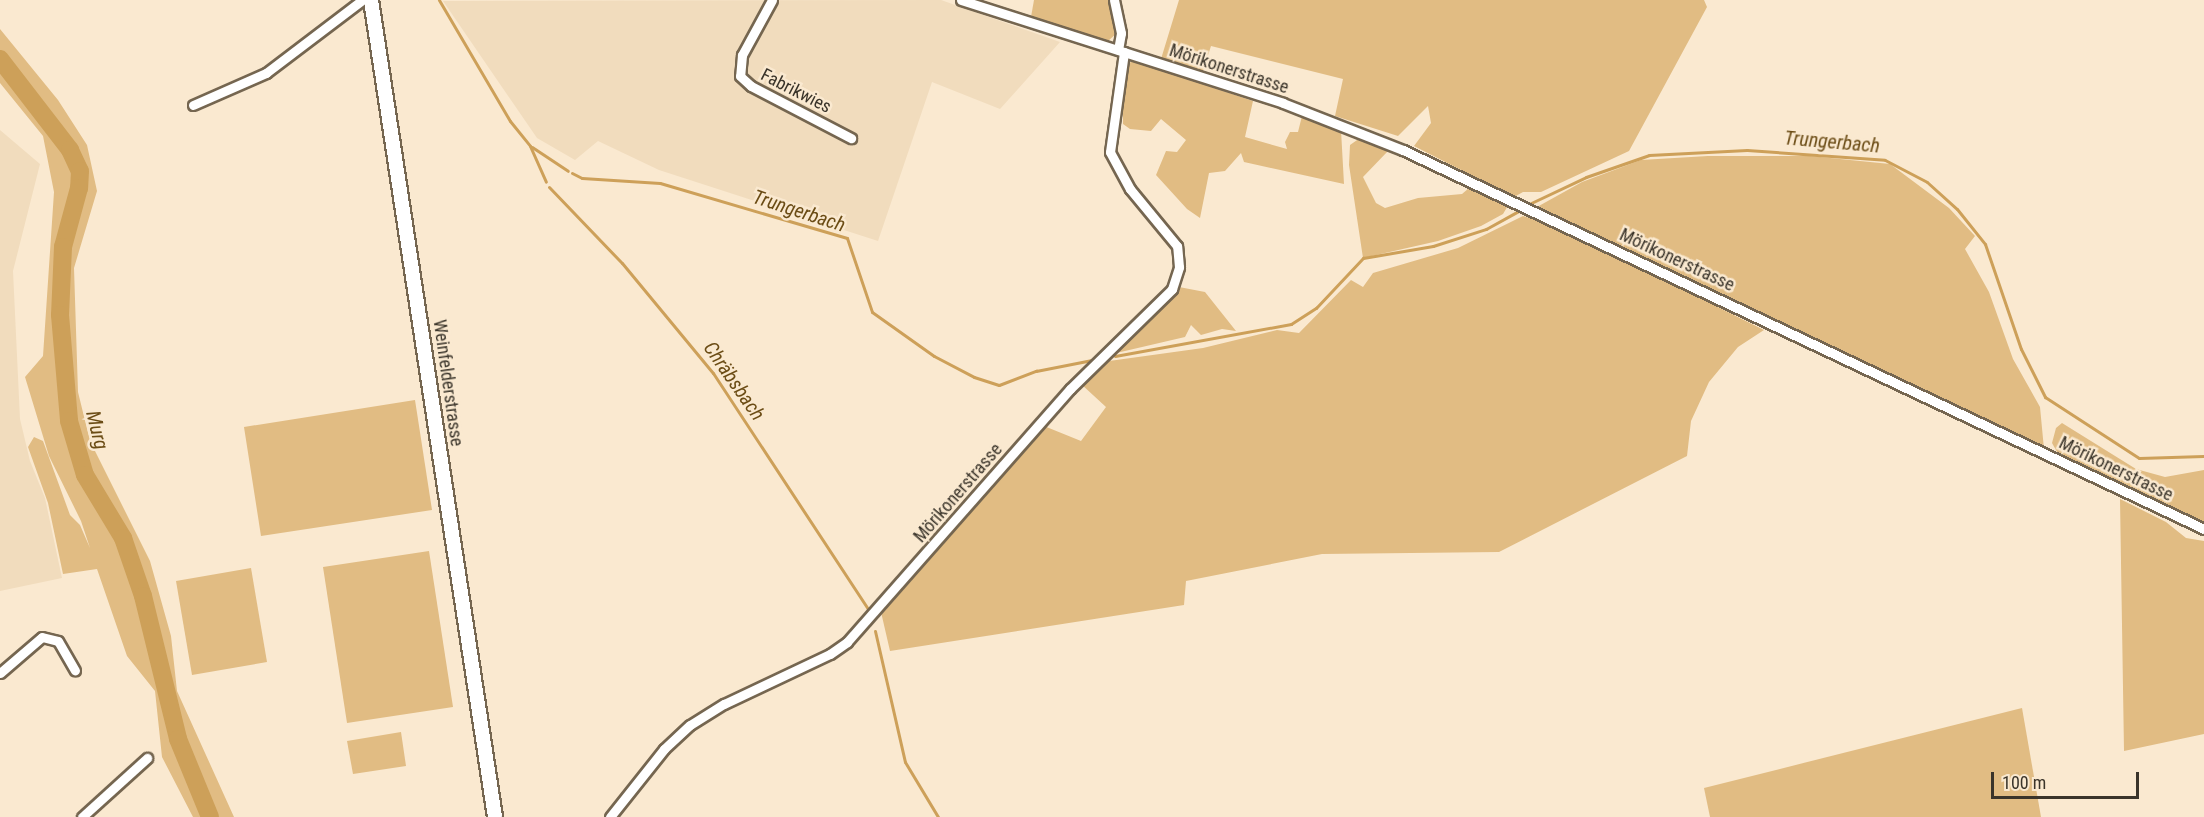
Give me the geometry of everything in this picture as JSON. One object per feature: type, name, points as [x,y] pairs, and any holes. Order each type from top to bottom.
[{"type":"main road","name":"Weinfelderstrasse","points":[[371,0],[490,772],[495,817]]},
{"type":"main road","name":"Weinfelderstrasse","points":[[490,772],[505,817]]},
{"type":"street","points":[[193,105],[266,73],[362,0]]},
{"type":"street","name":"Fabrikwies","points":[[772,0],[742,55],[740,76],[751,86],[851,138]]},
{"type":"street","points":[[961,0],[1121,51]]},
{"type":"street","name":"Mörikonerstrasse","points":[[610,817],[664,749],[690,725],[847,642],[1070,389],[1172,289],[1179,267],[1177,246],[1130,189],[1110,152],[1109,137],[1121,51],[1121,33],[1114,0]]},
{"type":"street","name":"Mörikonerstrasse","points":[[1121,51],[1283,104],[1403,150],[2204,529]]},
{"type":"street","points":[[0,673],[42,637],[58,641],[75,670]]},
{"type":"street","points":[[82,817],[147,758]]},
{"type":"shaded area","points":[[941,0],[1060,42],[1000,109],[932,82],[878,241],[659,170],[598,141],[575,160],[537,138],[443,1]]},
{"type":"shaded area","points":[[1034,0],[1111,0],[1117,33],[1108,41],[1031,17]]},
{"type":"shaded area","points":[[1179,0],[1704,0],[1707,7],[1629,151],[1541,192],[1523,192],[1514,197],[1414,146],[1431,123],[1428,106],[1398,136],[1335,116],[1343,79],[1211,46],[1202,74],[1161,59]]},
{"type":"shaded area","points":[[0,29],[58,100],[87,145],[97,191],[74,268],[78,392],[90,441],[150,561],[171,636],[177,691],[234,817],[193,817],[162,757],[155,691],[127,656],[97,569],[63,574],[48,503],[28,447],[34,437],[43,441],[70,515],[80,525],[90,548],[81,521],[49,456],[25,377],[43,356],[54,192],[43,136],[0,83]]},
{"type":"shaded area","points":[[1134,61],[1253,101],[1245,137],[1287,149],[1285,142],[1290,132],[1298,132],[1302,116],[1341,130],[1344,184],[1244,162],[1241,153],[1225,171],[1209,173],[1200,218],[1187,209],[1156,175],[1166,151],[1177,152],[1186,140],[1161,119],[1151,131],[1130,129],[1123,124],[1123,114],[1116,115],[1126,64]]},
{"type":"shaded area","points":[[0,130],[40,164],[13,271],[20,419],[30,461],[45,498],[62,578],[0,591]]},
{"type":"shaded area","points":[[1360,138],[1388,151],[1363,177],[1376,203],[1385,208],[1418,198],[1462,194],[1469,188],[1509,204],[1503,214],[1481,226],[1438,241],[1363,258],[1349,165],[1350,145]]},
{"type":"shaded area","points":[[1708,156],[1810,156],[1890,164],[1949,208],[1975,236],[1965,249],[1989,292],[2013,359],[2040,407],[2044,449],[1537,207],[1582,182],[1641,160]]},
{"type":"shaded area","points":[[1523,216],[1557,227],[1764,330],[1738,347],[1709,382],[1691,421],[1687,456],[1499,552],[1322,554],[1186,581],[1184,605],[890,651],[881,612],[1044,426],[1081,441],[1106,407],[1081,384],[1102,362],[1203,348],[1277,330],[1299,333],[1351,280],[1363,287],[1373,273],[1458,248]]},
{"type":"shaded area","points":[[1179,287],[1205,292],[1236,331],[1222,329],[1201,335],[1191,325],[1185,337],[1112,354]]},
{"type":"shaded area","points":[[415,400],[432,510],[261,536],[244,427]]},
{"type":"shaded area","points":[[2062,423],[2136,469],[2165,477],[2204,470],[2204,524],[2061,459],[2052,443],[2056,428]]},
{"type":"shaded area","points":[[2120,499],[2166,522],[2186,538],[2204,541],[2204,734],[2124,751]]},
{"type":"shaded area","points":[[429,551],[453,707],[347,723],[323,567]]},
{"type":"shaded area","points":[[251,568],[267,662],[192,675],[176,581]]},
{"type":"shaded area","points":[[2022,708],[2041,817],[1710,817],[1704,788]]},
{"type":"shaded area","points":[[401,732],[406,766],[353,774],[347,741]]},
{"type":"waterway","name":"Chräbsbach","points":[[439,0],[510,121],[530,146],[546,182]]},
{"type":"waterway","name":"Murg","points":[[0,59],[70,150],[80,171],[79,188],[63,247],[60,315],[69,421],[85,475],[123,538],[143,596],[178,739],[210,817]]},
{"type":"waterway","name":"Trungerbach","points":[[532,147],[568,171]]},
{"type":"waterway","name":"Trungerbach","points":[[1529,204],[1586,177],[1649,155],[1747,150],[1885,160],[1927,182],[1957,209],[1985,244],[2021,349],[2045,397],[2139,458],[2204,456]]},
{"type":"waterway","name":"Trungerbach","points":[[572,173],[582,178],[660,183],[847,238],[872,312],[934,356],[974,377],[999,385],[1036,371],[1092,360]]},
{"type":"waterway","name":"Chräbsbach","points":[[549,187],[622,263],[713,373],[870,612]]},
{"type":"waterway","name":"Trungerbach","points":[[1115,356],[1291,324],[1316,308],[1363,258],[1433,246],[1486,229],[1519,211]]},
{"type":"waterway","name":"Chräbsbach","points":[[875,631],[905,762],[938,817]]}]
